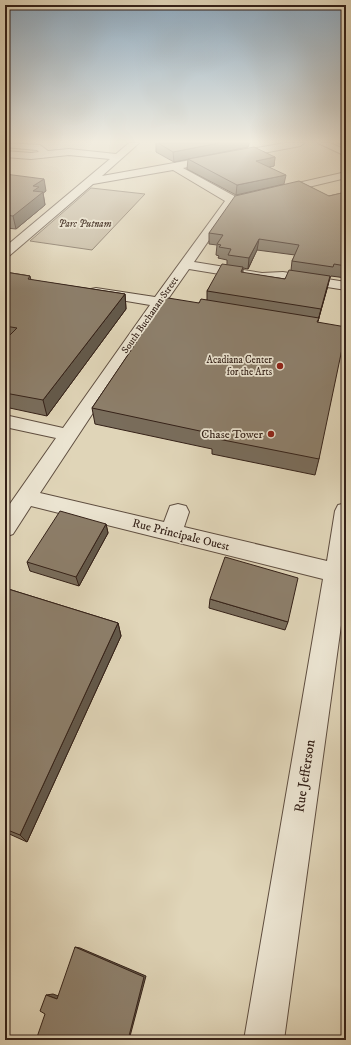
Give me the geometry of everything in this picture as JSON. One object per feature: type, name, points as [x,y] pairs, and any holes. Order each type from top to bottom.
[{"type":"street","points":[[5,253],[77,192]]},
{"type":"street","points":[[218,192],[234,201],[282,192]]},
{"type":"street","name":"South Buchanan Street","points":[[5,528],[159,302],[229,203],[234,201]]},
{"type":"street","points":[[185,266],[262,277],[283,276],[346,286]]},
{"type":"street","points":[[82,289],[182,305]]},
{"type":"street","points":[[5,421],[68,435]]},
{"type":"street","name":"Rue Principale Ouest","points":[[26,497],[341,574]]},
{"type":"street","name":"Rue Jefferson","points":[[264,1040],[341,574],[346,511]]},
{"type":"street","points":[[171,532],[178,512]]},
{"type":"green space","name":"Parc Putnam","points":[[87,192],[125,192],[145,194],[92,250],[30,241]]},
{"type":"building","points":[[5,192],[43,192],[13,216],[5,215]]},
{"type":"building","points":[[253,192],[321,192],[329,196],[346,192],[346,266],[334,264],[333,267],[292,261],[299,245],[259,239],[249,258],[228,255],[231,249],[219,247],[221,245],[217,244],[223,235],[209,233],[235,196]]},
{"type":"building","points":[[222,264],[243,267],[241,272],[285,279],[289,270],[330,276],[321,309],[207,291]]},
{"type":"building","points":[[5,272],[30,276],[28,279],[125,294],[43,400],[5,393],[5,340],[17,328],[5,326]]},
{"type":"building","points":[[162,297],[199,303],[201,299],[319,318],[317,322],[346,327],[319,459],[213,438],[214,434],[92,408],[144,331],[141,331]]},
{"type":"building","points":[[60,511],[106,524],[76,577],[27,562]]},
{"type":"building","points":[[225,557],[298,578],[288,622],[210,599]]},
{"type":"building","points":[[5,588],[118,623],[20,835],[5,829]]},
{"type":"building","points":[[75,947],[144,977],[128,1040],[36,1040],[45,1014],[40,1011],[46,995],[57,999]]},
{"type":"place","name":"Acadiana Center for the Arts","points":[[280,366]]},
{"type":"place","name":"Chase Tower","points":[[271,434]]}]
